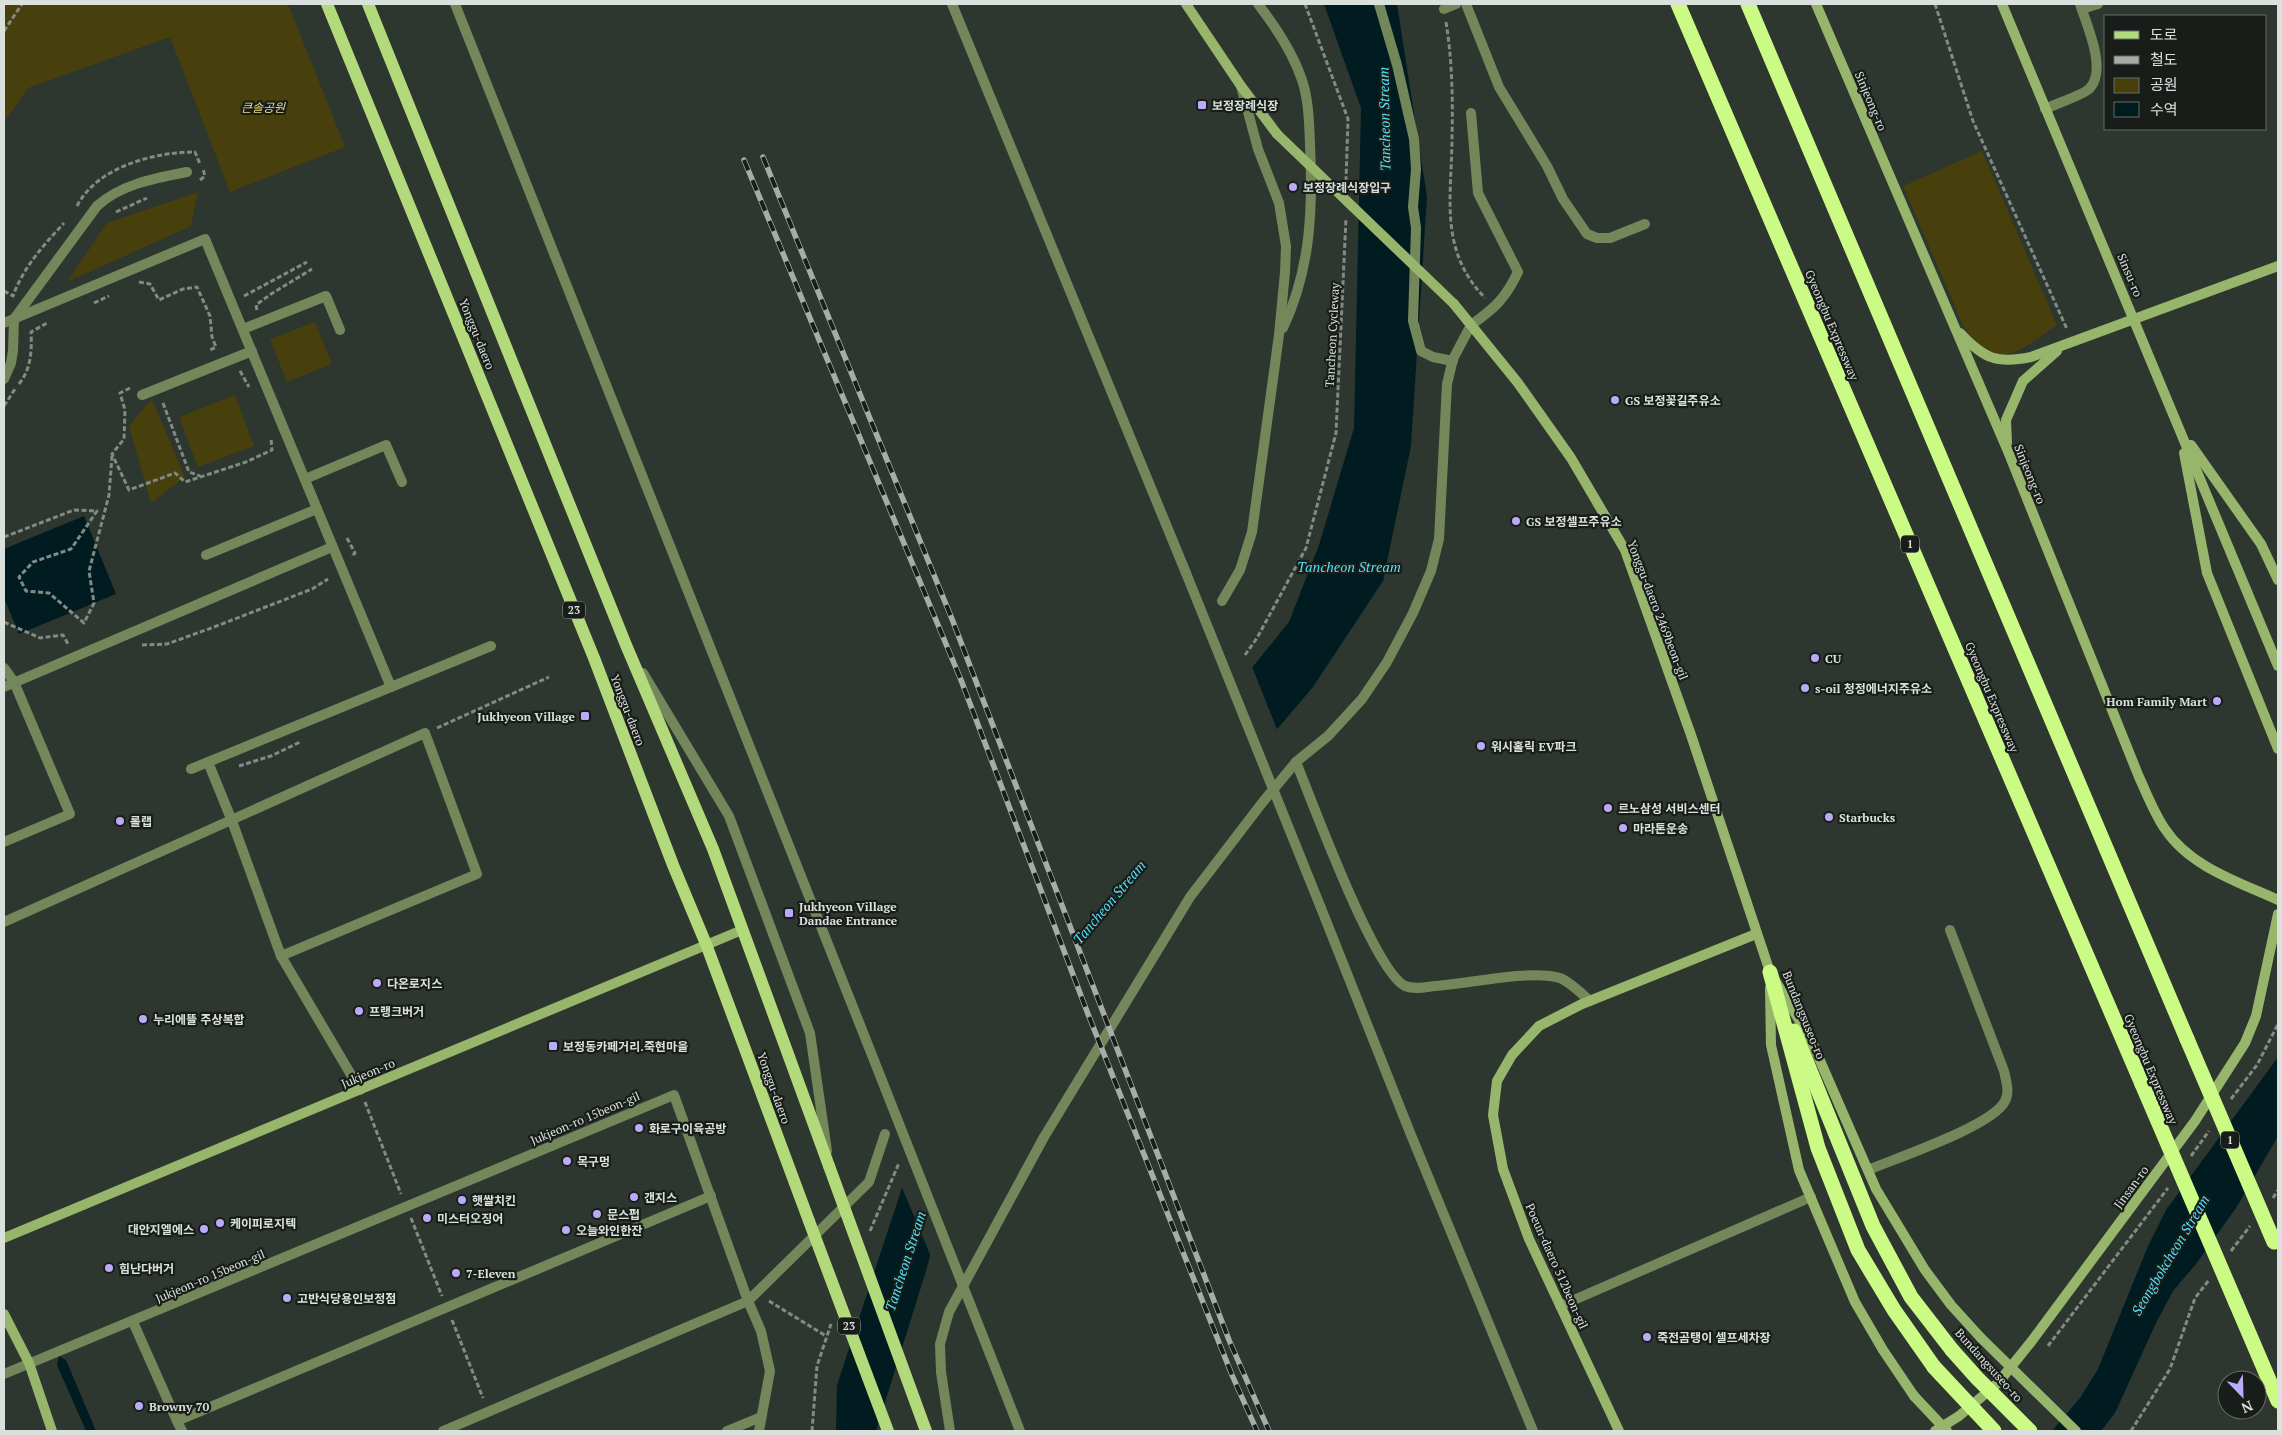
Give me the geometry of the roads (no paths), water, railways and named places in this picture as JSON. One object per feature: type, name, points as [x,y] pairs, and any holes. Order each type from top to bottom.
[{"type":"highway","name":"Gyeongbu Expressway","points":[[1678,4],[2278,1401]]},
{"type":"highway","name":"1","points":[[1748,4],[2276,1247]]},
{"type":"highway","name":"Bundangsuseo-ro","points":[[1770,972],[1873,1226],[1911,1296],[1976,1378],[2030,1431]]},
{"type":"highway","name":"Bundangsuseo-ro","points":[[1770,972],[1818,1148],[1858,1250],[1894,1310],[1934,1366],[1994,1431]]},
{"type":"main road","name":"Yonggu-daero","points":[[328,4],[594,658],[673,865],[706,944],[888,1431]]},
{"type":"main road","name":"Yonggu-daero","points":[[368,4],[626,645],[713,849],[926,1431]]},
{"type":"street","points":[[455,4],[1020,1431]]},
{"type":"street","points":[[952,4],[1186,573],[1414,1144],[1533,1431]]},
{"type":"street","points":[[1186,4],[1241,86],[1258,149],[1279,203],[1284,225],[1285,272],[1280,335],[1252,532],[1243,563],[1222,601]]},
{"type":"street","points":[[1258,4],[1273,25],[1297,68],[1302,80],[1308,108],[1312,194],[1309,243],[1295,301],[1280,335]]},
{"type":"street","points":[[1379,4],[1404,90],[1414,139],[1416,169],[1413,207],[1416,228],[1412,321],[1421,352],[1452,361]]},
{"type":"street","points":[[1444,9],[1456,4]]},
{"type":"street","points":[[1466,4],[1500,87],[1547,166],[1563,199],[1588,234],[1597,238],[1610,238],[1645,224]]},
{"type":"street","name":"Sinjeong-ro","points":[[1816,4],[2007,449],[2135,768],[2165,829],[2178,844],[2203,865],[2278,900]]},
{"type":"street","name":"Sinsu-ro","points":[[2002,4],[2278,666]]},
{"type":"street","points":[[2045,109],[2090,89],[2098,74],[2097,60],[2081,6],[2098,4]]},
{"type":"street","name":"Yonggu-daero 2469beon-gil","points":[[1241,86],[1277,134],[1454,304],[1518,382],[1571,458],[1625,550],[1691,735],[1770,972]]},
{"type":"street","points":[[950,1431],[941,1372],[940,1344],[949,1312],[1044,1138],[1190,897],[1296,762],[1328,736],[1362,700],[1387,662],[1413,613],[1432,571],[1439,539],[1447,384],[1452,361],[1471,325],[1495,309],[1510,289],[1518,272],[1478,193],[1471,113]]},
{"type":"street","points":[[4,378],[13,351],[14,318],[105,199],[132,186],[187,172]]},
{"type":"street","points":[[4,323],[205,239],[391,687]]},
{"type":"street","points":[[1955,328],[1974,348],[1990,357],[2009,362],[2075,343],[2278,266]]},
{"type":"street","points":[[243,329],[326,296],[340,330]]},
{"type":"street","points":[[2007,449],[2006,420],[2023,382],[2042,362],[2062,347]]},
{"type":"street","points":[[142,395],[252,351]]},
{"type":"street","points":[[2180,430],[2261,544],[2278,580]]},
{"type":"street","points":[[2180,430],[2207,573],[2278,749]]},
{"type":"street","points":[[304,478],[386,445],[402,482]]},
{"type":"street","points":[[206,555],[317,509]]},
{"type":"street","points":[[4,687],[332,547]]},
{"type":"street","points":[[626,645],[729,816],[810,1033],[829,1166]]},
{"type":"street","points":[[190,770],[490,646]]},
{"type":"street","points":[[4,668],[14,682],[70,814],[4,842]]},
{"type":"street","points":[[4,922],[425,733],[477,874],[281,956]]},
{"type":"street","points":[[208,762],[232,821],[281,956],[360,1090]]},
{"type":"street","points":[[1296,762],[1328,845],[1364,925],[1391,972],[1404,985],[1414,988],[1444,986],[1532,975],[1560,978],[1590,1000]]},
{"type":"street","name":"Jinsan-ro","points":[[1934,1431],[1959,1416],[1998,1383],[2031,1342],[2205,1106],[2245,1043],[2256,1016],[2278,914]]},
{"type":"street","name":"Jukjeon-ro","points":[[4,1238],[742,930]]},
{"type":"street","points":[[1868,1170],[1980,1123],[2002,1108],[2006,1099],[2007,1086],[2004,1071],[1950,930]]},
{"type":"street","name":"Poeun-daero 512beon-gil","points":[[1619,1431],[1529,1239],[1503,1169],[1493,1115],[1497,1081],[1512,1054],[1539,1026],[1590,1000],[1756,934]]},
{"type":"street","points":[[1770,972],[1812,1040],[1876,1189],[1925,1270],[1951,1305],[1980,1338],[2076,1431]]},
{"type":"street","points":[[1770,972],[1771,1045],[1799,1170],[1855,1302],[1883,1350],[1914,1396],[1947,1431]]},
{"type":"street","name":"Jukjeon-ro 15beon-gil","points":[[4,1374],[133,1322],[674,1095],[748,1301],[761,1331],[770,1371],[759,1431]]},
{"type":"street","points":[[443,1431],[748,1301],[869,1182],[885,1134]]},
{"type":"street","points":[[133,1322],[180,1426],[447,1308],[711,1196]]},
{"type":"street","points":[[1560,1306],[1811,1197]]},
{"type":"street","points":[[4,1314],[29,1364],[52,1431]]},
{"type":"street","points":[[727,1431],[761,1417]]},
{"type":"water","name":"Tancheon Stream","points":[[1324,4],[1397,4],[1427,197],[1411,446],[1383,581],[1313,687],[978,1081],[926,1271],[876,1431],[836,1431],[837,1385],[933,1094],[1166,774],[1289,622],[1319,545],[1354,428],[1361,108]]},
{"type":"water","points":[[84,516],[116,594],[19,634],[4,598],[4,549]]},
{"type":"water","name":"Seongbokcheon Stream","points":[[2278,1057],[2278,1136],[2238,1205],[2196,1264],[2173,1291],[2156,1323],[2115,1413],[2101,1431],[2052,1431],[2080,1398],[2098,1369],[2148,1246],[2166,1210]]},
{"type":"water","points":[[59,1356],[66,1360],[96,1431],[86,1431],[57,1365]]},
{"type":"railway","points":[[763,157],[952,619],[1229,1340],[1269,1431]]},
{"type":"railway","points":[[744,160],[961,680],[1088,1014],[1232,1375],[1257,1431]]},
{"type":"place","name":"보정장례식장","points":[[1202,105]]},
{"type":"place","name":"보정장례식장입구","points":[[1293,187]]},
{"type":"place","name":"GS 보정꽃길주유소","points":[[1615,400]]},
{"type":"place","name":"GS 보정셀프주유소","points":[[1516,521]]},
{"type":"place","name":"CU","points":[[1815,658]]},
{"type":"place","name":"s-oil 청정에너지주유소","points":[[1805,688]]},
{"type":"place","name":"Hom Family Mart","points":[[2217,701]]},
{"type":"place","name":"Jukhyeon Village","points":[[585,716]]},
{"type":"place","name":"워시홀릭 EV파크","points":[[1481,746]]},
{"type":"place","name":"르노삼성 서비스센터","points":[[1608,808]]},
{"type":"place","name":"Starbucks","points":[[1829,817]]},
{"type":"place","name":"롤랩","points":[[120,821]]},
{"type":"place","name":"마라톤운송","points":[[1623,828]]},
{"type":"place","name":"Jukhyeon Village Dandae Entrance","points":[[789,913]]},
{"type":"place","name":"다온로지스","points":[[377,983]]},
{"type":"place","name":"프랭크버거","points":[[359,1011]]},
{"type":"place","name":"누리에뜰 주상복합","points":[[143,1019]]},
{"type":"place","name":"보정동카페거리.죽현마을","points":[[553,1046]]},
{"type":"place","name":"화로구이육공방","points":[[639,1128]]},
{"type":"place","name":"목구멍","points":[[567,1161]]},
{"type":"place","name":"갠지스","points":[[634,1197]]},
{"type":"place","name":"햇쌀치킨","points":[[462,1200]]},
{"type":"place","name":"문스펍","points":[[597,1214]]},
{"type":"place","name":"미스터오징어","points":[[427,1218]]},
{"type":"place","name":"케이피로지텍","points":[[220,1223]]},
{"type":"place","name":"대안지엘에스","points":[[204,1229]]},
{"type":"place","name":"오늘와인한잔","points":[[566,1230]]},
{"type":"place","name":"힘난다버거","points":[[109,1268]]},
{"type":"place","name":"7-Eleven","points":[[456,1273]]},
{"type":"place","name":"고반식당용인보정점","points":[[287,1298]]},
{"type":"place","name":"죽전곰탱이 셀프세차장","points":[[1647,1337]]},
{"type":"place","name":"Browny 70","points":[[139,1406]]},
{"type":"park label","name":"큰솔공원","points":[[263,107]]}]
